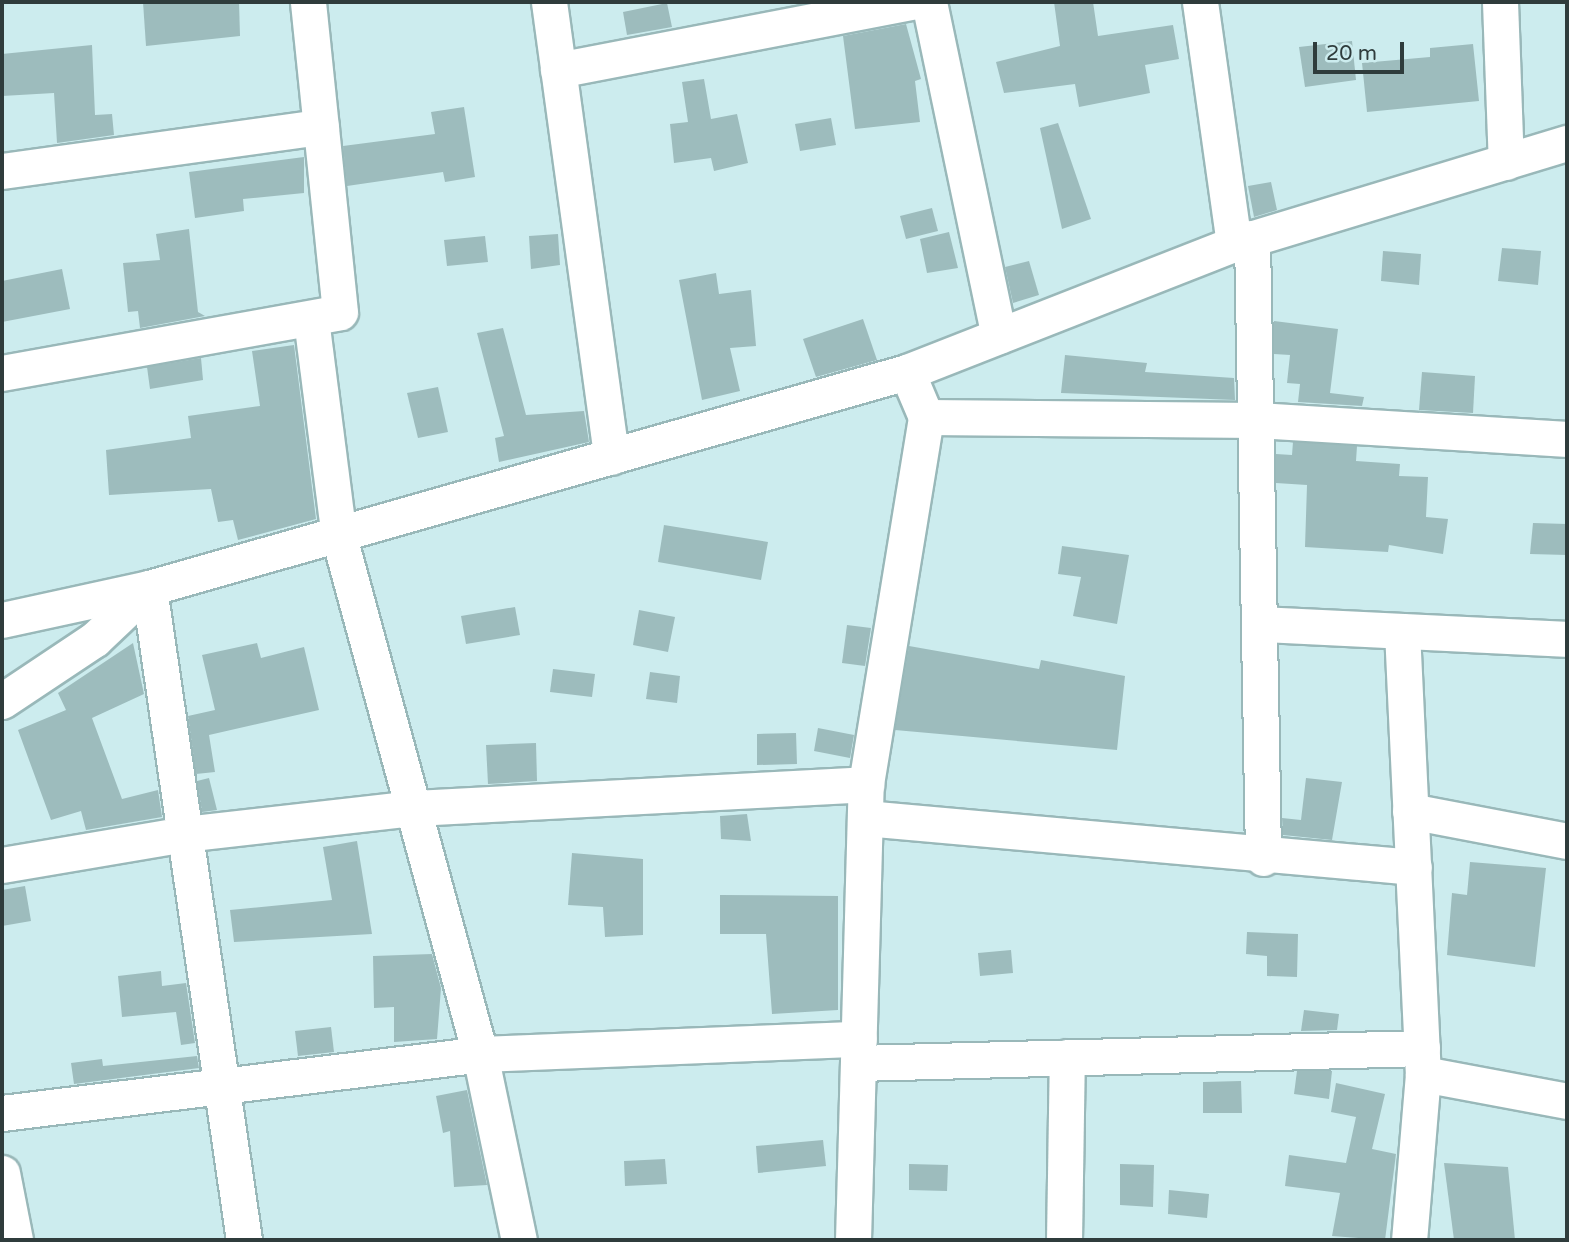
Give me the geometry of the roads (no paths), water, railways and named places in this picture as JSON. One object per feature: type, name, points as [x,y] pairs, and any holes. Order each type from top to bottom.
[{"type":"street","points":[[2,373],[340,313],[308,2]]},
{"type":"street","points":[[549,2],[611,457]]},
{"type":"street","points":[[558,70],[912,2]]},
{"type":"street","points":[[929,2],[999,336]]},
{"type":"street","points":[[1200,2],[1243,241],[1257,420],[1263,858]]},
{"type":"street","points":[[1500,2],[1506,162]]},
{"type":"street","points":[[2,171],[321,127]]},
{"type":"street","points":[[2,620],[149,588],[339,537],[907,372],[1243,241],[1567,143]]},
{"type":"street","points":[[311,318],[339,537],[480,1054],[519,1240]]},
{"type":"street","points":[[853,1240],[866,784],[926,417],[907,372]]},
{"type":"street","points":[[926,417],[1257,420],[1567,439]]},
{"type":"street","points":[[2,701],[95,639],[149,588]]},
{"type":"street","points":[[149,588],[244,1240]]},
{"type":"street","points":[[1261,624],[1567,639]]},
{"type":"street","points":[[1402,631],[1423,1061],[1409,1240]]},
{"type":"street","points":[[2,865],[185,834],[413,808],[866,784]]},
{"type":"street","points":[[1410,811],[1567,841]]},
{"type":"street","points":[[865,818],[1263,858],[1414,867]]},
{"type":"street","points":[[2,1113],[480,1054],[858,1051],[1067,1057],[1423,1061],[1567,1101]]},
{"type":"street","points":[[1064,1240],[1067,1057]]},
{"type":"street","points":[[2,1173],[15,1240]]}]
